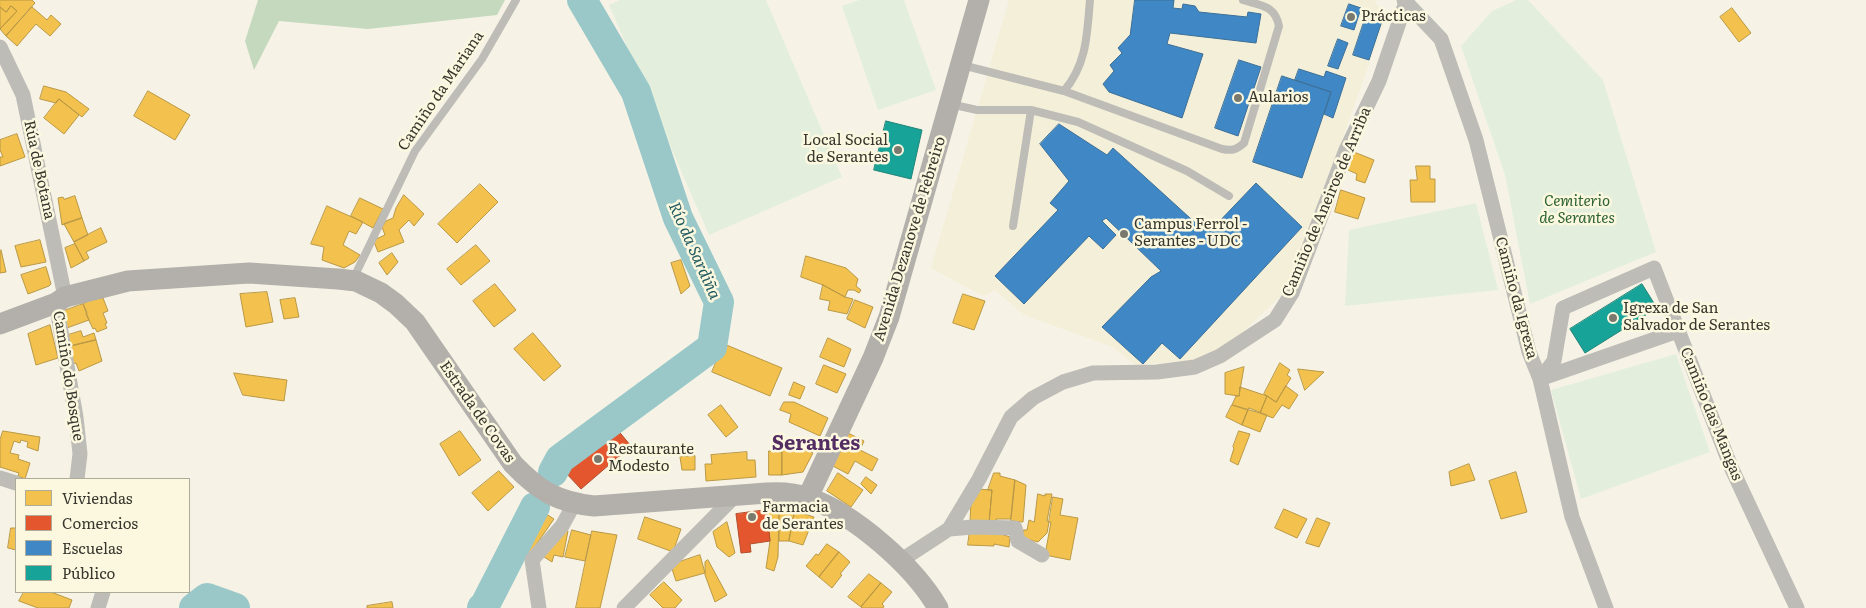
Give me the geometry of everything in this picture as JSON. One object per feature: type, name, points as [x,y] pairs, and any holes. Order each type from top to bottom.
[{"type":"main road","name":"Avenida Dezanove de Febreiro","points":[[808,497],[873,358],[889,318],[980,0]]},
{"type":"main road","name":"Estrada de Covas","points":[[0,324],[61,300],[128,282],[249,273],[356,281],[380,293],[396,304],[415,322],[497,443],[518,469],[547,493],[560,500],[574,504],[616,505],[781,492],[808,497],[846,517],[874,537],[900,561],[938,608]]},
{"type":"street","name":"Camiño da Igrexa","points":[[1405,1],[1441,39],[1476,140],[1529,352],[1540,379],[1572,517],[1606,608]]},
{"type":"street","name":"Camiño de Aneiros de Arriba","points":[[900,561],[949,529],[979,479],[1011,417],[1033,398],[1063,382],[1093,373],[1157,372],[1195,367],[1220,356],[1275,320],[1292,292],[1346,150],[1379,81],[1405,1]]},
{"type":"street","name":"Rúa de Botana","points":[[0,47],[23,94],[61,300]]},
{"type":"street","name":"Camiño das Mangas","points":[[1540,379],[1554,361],[1563,308],[1654,268],[1731,467],[1798,608]]},
{"type":"street","name":"Camiño do Bosque","points":[[61,300],[80,454],[77,478]]},
{"type":"street","points":[[1540,379],[1678,331]]},
{"type":"street","points":[[0,478],[15,483]]},
{"type":"street","points":[[624,608],[736,495]]},
{"type":"street","points":[[539,608],[532,560],[562,526],[574,504]]},
{"type":"street","points":[[949,529],[973,527],[1015,528],[1018,541],[1042,555]]},
{"type":"street","points":[[98,608],[103,593]]},
{"type":"lane","name":"Camiño da Mariana","points":[[356,281],[357,271],[415,151],[482,59],[516,0]]},
{"type":"lane","points":[[1064,91],[1073,81],[1084,55],[1090,0]]},
{"type":"lane","points":[[961,65],[1064,91],[1231,151],[1244,143],[1279,26],[1277,16],[1272,9],[1243,0]]},
{"type":"lane","points":[[950,104],[977,110],[1031,110],[1078,122],[1187,171],[1229,196]]},
{"type":"lane","points":[[1013,226],[1031,110]]},
{"type":"shaded area","points":[[1009,0],[1374,0],[1386,17],[1289,288],[1236,339],[1199,360],[1135,365],[1113,347],[1024,315],[995,290],[983,296],[931,268]]},
{"type":"green space","points":[[258,0],[505,0],[497,15],[368,29],[279,21],[254,70],[245,41]]},
{"type":"green space","points":[[620,0],[766,0],[842,177],[709,235],[609,5]]},
{"type":"green space","points":[[859,0],[904,0],[936,90],[878,110],[842,6]]},
{"type":"green space","name":"Cemiterio de Serantes","points":[[1516,0],[1528,0],[1603,80],[1656,252],[1530,304],[1505,175],[1461,46],[1492,11]]},
{"type":"green space","points":[[1476,203],[1498,290],[1345,306],[1349,230]]},
{"type":"green space","points":[[1676,354],[1710,452],[1581,499],[1551,390]]},
{"type":"building: Viviendas","points":[[0,0],[32,0],[35,3],[6,36],[0,29],[17,11],[11,6],[6,12],[0,7]]},
{"type":"building: Viviendas","points":[[11,6],[17,11],[0,29],[0,7],[6,12]]},
{"type":"building: Viviendas","points":[[32,7],[47,20],[51,15],[61,24],[50,36],[36,24],[17,46],[6,36]]},
{"type":"building: Viviendas","points":[[1732,8],[1751,33],[1739,42],[1720,17]]},
{"type":"building: Viviendas","points":[[44,86],[66,92],[89,109],[82,117],[59,99],[56,103],[40,99]]},
{"type":"building: Viviendas","points":[[148,91],[190,115],[175,140],[134,116]]},
{"type":"building: Viviendas","points":[[59,99],[79,115],[64,134],[44,118]]},
{"type":"building: Viviendas","points":[[17,134],[25,157],[0,166],[0,157],[3,157],[0,150],[0,140]]},
{"type":"building: Viviendas","points":[[1354,152],[1374,160],[1365,183],[1356,180],[1357,174],[1348,170]]},
{"type":"building: Viviendas","points":[[1416,166],[1430,166],[1430,179],[1435,179],[1435,202],[1411,202],[1410,180],[1417,180]]},
{"type":"building: Viviendas","points":[[480,184],[498,202],[457,243],[438,224]]},
{"type":"building: Viviendas","points":[[1341,190],[1365,198],[1358,219],[1335,212]]},
{"type":"building: Viviendas","points":[[404,195],[424,214],[414,226],[409,220],[399,230],[404,242],[378,252],[374,242],[385,235],[382,227],[386,221],[393,218],[396,208]]},
{"type":"building: Viviendas","points":[[75,196],[82,218],[62,225],[58,198],[63,197],[64,199]]},
{"type":"building: Viviendas","points":[[360,198],[383,209],[373,228],[351,216]]},
{"type":"building: Viviendas","points":[[327,206],[363,222],[356,234],[349,231],[343,245],[360,255],[355,262],[344,268],[322,260],[324,247],[311,244]]},
{"type":"building: Viviendas","points":[[82,218],[88,235],[74,242],[64,224]]},
{"type":"building: Viviendas","points":[[101,228],[107,242],[86,252],[89,258],[84,261],[74,242]]},
{"type":"building: Viviendas","points":[[40,240],[46,262],[21,267],[15,246]]},
{"type":"building: Viviendas","points":[[75,244],[84,261],[71,268],[65,248]]},
{"type":"building: Viviendas","points":[[476,245],[490,261],[461,285],[447,269]]},
{"type":"building: Viviendas","points":[[0,251],[6,272],[0,273]]},
{"type":"building: Viviendas","points":[[392,253],[398,262],[387,275],[379,263]]},
{"type":"building: Viviendas","points":[[806,256],[846,268],[858,279],[856,286],[861,290],[859,293],[854,290],[848,290],[845,297],[823,285],[801,277]]},
{"type":"building: Viviendas","points":[[681,260],[690,286],[681,294],[671,263]]},
{"type":"building: Viviendas","points":[[46,267],[51,284],[28,294],[21,275]]},
{"type":"building: Viviendas","points":[[495,284],[516,310],[494,327],[473,301]]},
{"type":"building: Viviendas","points":[[823,285],[845,297],[853,299],[847,314],[828,310],[830,301],[820,299]]},
{"type":"building: Viviendas","points":[[267,292],[273,322],[246,327],[240,294]]},
{"type":"building: Viviendas","points":[[963,294],[985,301],[974,330],[953,323]]},
{"type":"building: Viviendas","points":[[96,298],[103,298],[108,311],[103,313],[107,328],[97,332],[95,328],[93,329],[83,304]]},
{"type":"building: Viviendas","points":[[295,298],[299,317],[284,319],[280,300]]},
{"type":"building: Viviendas","points":[[855,300],[873,307],[865,328],[847,319]]},
{"type":"building: Viviendas","points":[[83,304],[89,320],[64,329],[61,312]]},
{"type":"building: Viviendas","points":[[50,325],[58,358],[36,365],[28,334]]},
{"type":"building: Viviendas","points":[[81,331],[83,337],[94,333],[96,340],[67,347],[65,336]]},
{"type":"building: Viviendas","points":[[533,333],[561,366],[544,381],[514,349]]},
{"type":"building: Viviendas","points":[[828,338],[851,349],[844,367],[820,357]]},
{"type":"building: Viviendas","points":[[96,340],[102,361],[79,371],[76,363],[72,364],[67,347]]},
{"type":"building: Viviendas","points":[[724,344],[782,368],[770,396],[712,372]]},
{"type":"building: Viviendas","points":[[1280,363],[1290,370],[1287,375],[1291,378],[1276,402],[1264,394]]},
{"type":"building: Viviendas","points":[[824,365],[846,374],[837,393],[816,384]]},
{"type":"building: Viviendas","points":[[1244,367],[1239,396],[1225,394],[1225,373]]},
{"type":"building: Viviendas","points":[[1298,369],[1324,372],[1305,390]]},
{"type":"building: Viviendas","points":[[234,373],[287,380],[284,401],[243,395]]},
{"type":"building: Viviendas","points":[[794,382],[805,387],[800,399],[789,395]]},
{"type":"building: Viviendas","points":[[1286,386],[1298,395],[1289,409],[1282,405],[1273,418],[1260,413],[1267,396],[1276,402]]},
{"type":"building: Viviendas","points":[[1240,387],[1267,396],[1260,413],[1232,405],[1236,396],[1239,396]]},
{"type":"building: Viviendas","points":[[784,402],[794,402],[828,418],[820,436],[789,422],[791,414],[780,410]]},
{"type":"building: Viviendas","points":[[721,405],[738,427],[726,437],[708,415]]},
{"type":"building: Viviendas","points":[[1232,405],[1248,410],[1242,425],[1226,417]]},
{"type":"building: Viviendas","points":[[1249,408],[1267,415],[1260,432],[1242,425]]},
{"type":"building: Viviendas","points":[[3,431],[40,437],[38,451],[27,447],[28,442],[21,440],[20,443],[14,441],[10,453],[19,455],[18,459],[30,463],[25,478],[18,476],[19,473],[0,467],[0,440]]},
{"type":"building: Viviendas","points":[[460,431],[481,460],[459,476],[440,444]]},
{"type":"building: Viviendas","points":[[1239,431],[1250,434],[1238,465],[1230,461]]},
{"type":"building: Viviendas","points":[[848,433],[864,441],[860,450],[878,459],[872,471],[855,461],[848,474],[831,465]]},
{"type":"building: Viviendas","points":[[782,439],[813,453],[803,472],[782,475]]},
{"type":"building: Viviendas","points":[[769,451],[782,452],[782,475],[769,475]]},
{"type":"building: Viviendas","points":[[747,452],[747,460],[755,460],[756,477],[706,481],[705,464],[712,464],[711,455]]},
{"type":"building: Viviendas","points":[[695,456],[695,470],[682,470],[680,457]]},
{"type":"building: Viviendas","points":[[1469,464],[1475,480],[1451,486],[1449,472]]},
{"type":"building: Viviendas","points":[[499,471],[514,487],[488,511],[472,493]]},
{"type":"building: Viviendas","points":[[1516,472],[1527,512],[1501,519],[1489,481]]},
{"type":"building: Viviendas","points":[[838,473],[863,490],[851,507],[827,491]]},
{"type":"building: Viviendas","points":[[994,473],[1000,473],[1000,476],[1015,480],[1011,519],[996,519],[996,524],[989,523],[992,490],[988,490]]},
{"type":"building: Viviendas","points":[[866,477],[877,485],[871,494],[861,484]]},
{"type":"building: Viviendas","points":[[1015,480],[1026,485],[1023,522],[1011,521]]},
{"type":"building: Viviendas","points":[[977,489],[992,490],[989,523],[970,522],[971,499]]},
{"type":"building: Viviendas","points":[[1038,494],[1045,496],[1045,494],[1052,494],[1047,521],[1049,522],[1047,533],[1038,542],[1022,538],[1023,530],[1027,530],[1029,520],[1034,522]]},
{"type":"building: Viviendas","points":[[1053,497],[1063,499],[1060,515],[1078,518],[1070,560],[1045,555]]},
{"type":"building: Viviendas","points":[[795,509],[789,541],[779,541],[779,510]]},
{"type":"building: Viviendas","points":[[1284,509],[1307,519],[1297,538],[1275,528]]},
{"type":"building: Viviendas","points":[[540,510],[554,519],[529,555],[519,549],[519,543]]},
{"type":"building: Viviendas","points":[[767,510],[779,510],[778,557],[774,571],[766,568],[770,541]]},
{"type":"building: Viviendas","points":[[795,511],[814,517],[803,545],[789,541]]},
{"type":"building: Viviendas","points":[[645,517],[681,529],[673,552],[638,539]]},
{"type":"building: Viviendas","points":[[1317,518],[1330,523],[1319,547],[1306,543]]},
{"type":"building: Viviendas","points":[[727,522],[735,553],[729,557],[717,547],[713,532]]},
{"type":"building: Viviendas","points":[[11,528],[15,528],[15,550],[8,548]]},
{"type":"building: Viviendas","points":[[562,529],[568,531],[563,557],[554,555],[552,562],[541,555]]},
{"type":"building: Viviendas","points":[[572,530],[591,535],[585,561],[565,557]]},
{"type":"building: Viviendas","points":[[970,530],[995,532],[1010,537],[1009,547],[994,544],[994,546],[968,545]]},
{"type":"building: Viviendas","points":[[592,531],[617,535],[600,608],[576,608]]},
{"type":"building: Viviendas","points":[[827,544],[839,552],[819,577],[806,566]]},
{"type":"building: Viviendas","points":[[839,552],[850,562],[832,588],[819,577]]},
{"type":"building: Viviendas","points":[[700,555],[705,573],[676,581],[672,569],[676,563]]},
{"type":"building: Viviendas","points":[[708,560],[727,595],[715,602],[705,575],[705,562]]},
{"type":"building: Viviendas","points":[[869,574],[881,583],[861,607],[848,597]]},
{"type":"building: Viviendas","points":[[664,582],[682,600],[675,608],[663,608],[650,595]]},
{"type":"building: Viviendas","points":[[881,583],[892,592],[882,604],[883,608],[862,608],[861,607]]},
{"type":"building: Viviendas","points":[[23,593],[54,593],[72,600],[69,608],[38,608],[19,601]]},
{"type":"building: Viviendas","points":[[392,602],[393,608],[367,608],[367,606]]},
{"type":"building: Comercios","name":"Restaurante Modesto","points":[[616,428],[631,446],[581,489],[565,472]]},
{"type":"building: Comercios","points":[[767,510],[770,541],[750,544],[751,552],[741,553],[736,514]]},
{"type":"building: Escuelas","points":[[1135,0],[1174,0],[1173,8],[1182,9],[1183,4],[1195,6],[1199,12],[1247,17],[1248,12],[1261,14],[1256,43],[1170,33],[1167,44],[1203,54],[1182,118],[1109,92],[1103,84],[1114,71],[1110,65],[1122,53],[1118,48],[1130,35]]},
{"type":"building: Escuelas","name":"Prácticas","points":[[1349,4],[1361,8],[1354,30],[1341,26]]},
{"type":"building: Escuelas","points":[[1368,10],[1384,15],[1369,60],[1353,55]]},
{"type":"building: Escuelas","name":"Prácticas","points":[[1338,39],[1348,43],[1338,69],[1328,66]]},
{"type":"building: Escuelas","name":"Aularios","points":[[1239,60],[1261,67],[1238,136],[1215,128]]},
{"type":"building: Escuelas","points":[[1299,69],[1324,77],[1326,71],[1346,78],[1333,118],[1324,114],[1331,92],[1295,80]]},
{"type":"building: Escuelas","points":[[1282,76],[1331,92],[1302,178],[1253,162]]},
{"type":"building: Escuelas","points":[[1059,124],[1107,155],[1113,148],[1201,228],[1206,222],[1213,228],[1256,183],[1302,227],[1180,359],[1162,343],[1143,364],[1102,327],[1151,277],[1161,271],[1106,218],[1102,221],[1116,235],[1103,249],[1089,236],[1024,304],[995,276],[1058,210],[1050,203],[1069,181],[1040,144]]},
{"type":"building: Público","name":"Local Social de Serantes","points":[[886,121],[922,130],[911,179],[874,170]]},
{"type":"building: Público","name":"Igrexa de San Salvador de Serantes","points":[[1642,284],[1657,308],[1585,353],[1570,329]]},
{"type":"waterway","name":"Río da Sardiña","points":[[553,472],[560,459],[712,347],[719,302],[678,218],[636,92],[582,0]]},
{"type":"waterway","name":"Río da Sardiña","points":[[482,608],[535,507]]},
{"type":"waterway","name":"Río da Sardiña","points":[[194,608],[207,598],[235,608]]},
{"type":"place","name":"Prácticas","points":[[1351,17]]},
{"type":"place","name":"Aularios","points":[[1238,98]]},
{"type":"place","name":"Local Social de Serantes","points":[[898,150]]},
{"type":"place","name":"Campus Ferrol - Serantes - UDC","points":[[1124,234]]},
{"type":"place","name":"Igrexa de San Salvador de Serantes","points":[[1613,318]]},
{"type":"place","name":"Restaurante Modesto","points":[[598,459]]},
{"type":"place","name":"Farmacia de Serantes","points":[[752,517]]},
{"type":"district","name":"Serantes","points":[[816,444]]}]
